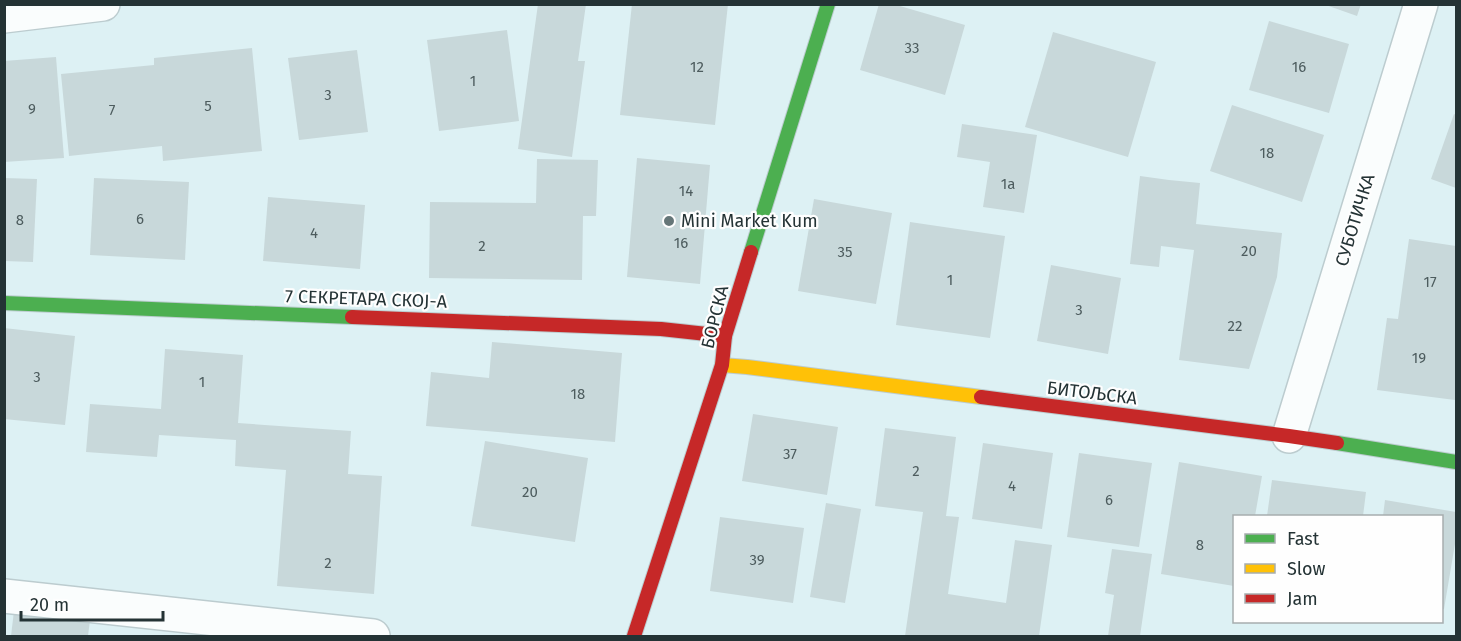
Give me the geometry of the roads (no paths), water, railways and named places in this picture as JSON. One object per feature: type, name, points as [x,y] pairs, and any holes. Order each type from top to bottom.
[{"type":"street","points":[[4,16],[103,4]]},
{"type":"street","name":"БОРСКА","points":[[634,636],[722,365],[725,336],[828,4]]},
{"type":"street","name":"СУБОТИЧКА","points":[[1289,436],[1421,4]]},
{"type":"street","name":"7 СЕКРЕТАРА СКОЈ-А","points":[[4,303],[661,329],[725,336]]},
{"type":"street","name":"БИТОЉСКА","points":[[722,365],[1289,436],[1456,462]]},
{"type":"street","points":[[4,596],[373,636]]},
{"type":"place","name":"Mini Market Kum","points":[[669,221]]}]
